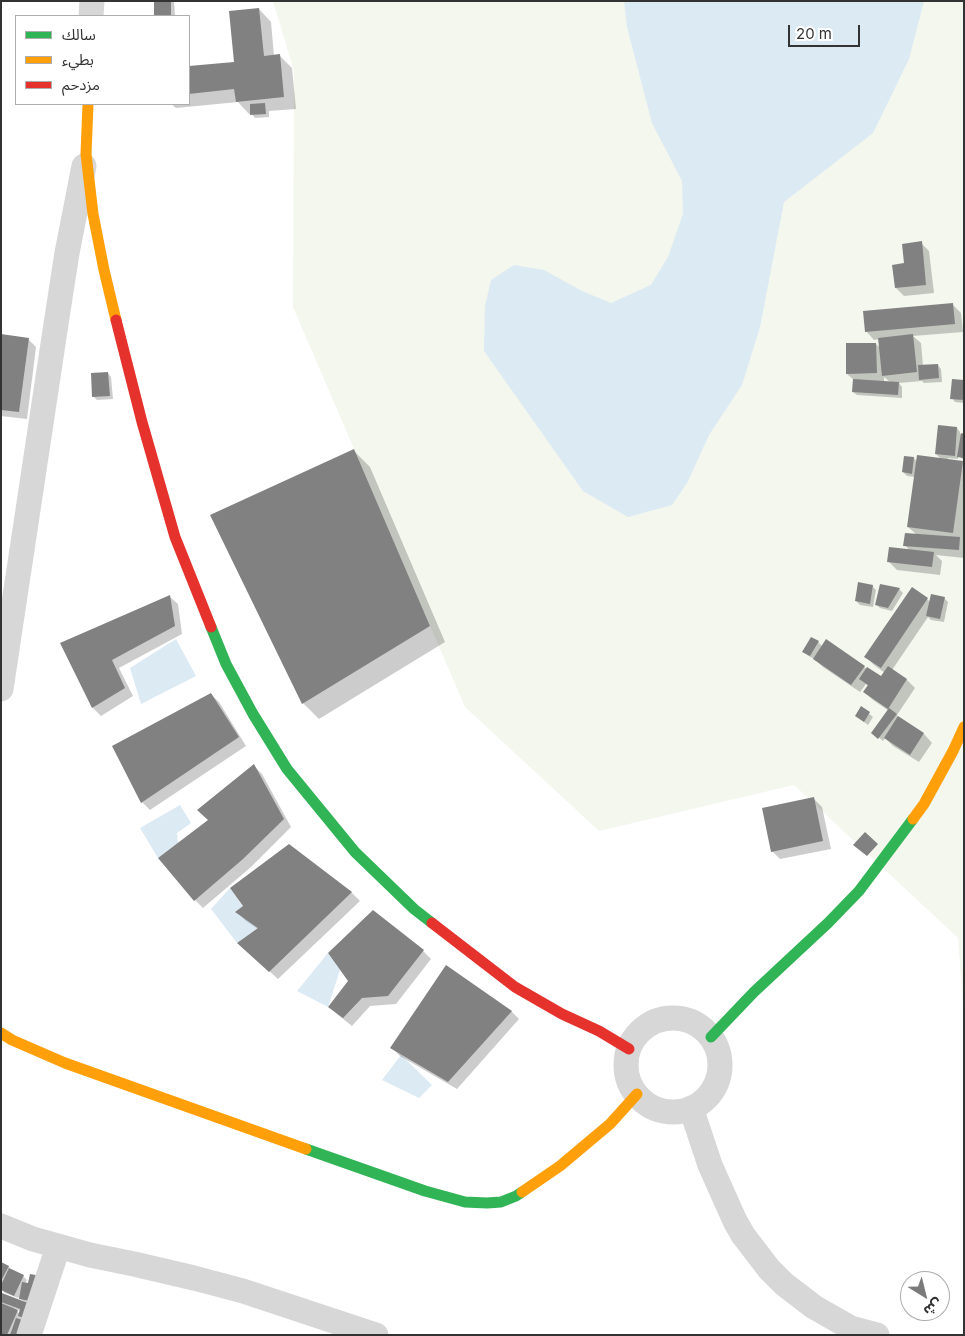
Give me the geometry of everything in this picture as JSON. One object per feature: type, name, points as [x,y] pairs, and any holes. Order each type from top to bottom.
[{"type":"street","points":[[91,15],[92,1]]},
{"type":"street","points":[[1,689],[58,307],[86,154],[88,105]]},
{"type":"street","points":[[86,154],[93,214],[104,270],[142,422],[175,537],[226,664],[266,737],[287,769],[355,852],[414,909],[515,987],[629,1049]]},
{"type":"street","points":[[711,1037],[754,992],[828,923],[859,891],[924,804],[964,727]]},
{"type":"street","points":[[666,1018],[676,1018],[690,1021],[702,1028],[711,1037],[720,1057],[718,1078],[709,1095],[699,1104],[691,1108],[675,1111],[659,1109],[647,1103],[637,1094],[630,1082],[627,1060],[629,1049],[643,1029],[652,1023],[666,1018]]},
{"type":"street","points":[[1,1033],[12,1040],[65,1063],[425,1190],[465,1202],[501,1202],[523,1192],[560,1166],[610,1124],[637,1094]]},
{"type":"street","points":[[691,1108],[710,1165],[735,1221],[768,1268],[794,1293],[820,1310],[851,1328],[877,1335]]},
{"type":"street","points":[[1,1226],[58,1247],[243,1291],[376,1335]]},
{"type":"street","points":[[29,1335],[58,1247]]},
{"type":"shaded area","points":[[273,1],[964,1],[964,1020],[958,938],[794,785],[599,831],[465,707],[293,307],[294,71]]},
{"type":"shaded area","points":[[624,1],[924,1],[909,59],[873,133],[784,202],[760,327],[742,385],[709,435],[687,483],[672,505],[628,517],[583,491],[484,351],[485,306],[491,280],[514,265],[544,270],[582,291],[611,303],[651,285],[668,257],[683,214],[682,181],[652,123],[627,27]]},
{"type":"shaded area","points":[[176,639],[196,676],[141,704],[130,668]]},
{"type":"shaded area","points":[[180,805],[191,823],[177,833],[178,843],[158,858],[140,828]]},
{"type":"shaded area","points":[[230,888],[258,928],[237,943],[211,909]]},
{"type":"shaded area","points":[[328,953],[340,970],[328,1007],[297,991]]},
{"type":"shaded area","points":[[401,1055],[432,1085],[419,1098],[382,1080]]},
{"type":"building","points":[[154,1],[171,1],[171,15],[154,15]]},
{"type":"building","points":[[259,8],[264,56],[280,54],[284,97],[236,102],[234,89],[190,94],[190,66],[234,62],[229,11]]},
{"type":"building","points":[[265,103],[266,114],[250,115],[250,104]]},
{"type":"building","points":[[922,241],[926,285],[895,288],[892,265],[904,263],[902,244]]},
{"type":"building","points":[[953,303],[955,324],[865,332],[863,311]]},
{"type":"building","points":[[1,334],[29,338],[19,412],[1,410]]},
{"type":"building","points":[[913,334],[917,372],[882,376],[878,338]]},
{"type":"building","points":[[846,343],[876,343],[877,373],[846,374]]},
{"type":"building","points":[[938,364],[939,378],[919,380],[918,365]]},
{"type":"building","points":[[108,372],[110,396],[92,397],[91,373]]},
{"type":"building","points":[[853,379],[899,382],[898,395],[852,392]]},
{"type":"building","points":[[952,379],[964,380],[964,400],[950,399]]},
{"type":"building","points":[[938,425],[957,427],[955,456],[935,454]]},
{"type":"building","points":[[961,433],[964,434],[964,458],[957,457]]},
{"type":"building","points":[[354,449],[430,626],[302,704],[210,515]]},
{"type":"building","points":[[917,455],[963,461],[953,533],[907,527]]},
{"type":"building","points":[[904,456],[914,457],[912,474],[902,472]]},
{"type":"building","points":[[905,533],[960,537],[959,550],[903,546]]},
{"type":"building","points":[[889,547],[934,552],[932,567],[887,562]]},
{"type":"building","points":[[858,582],[873,585],[870,604],[855,601]]},
{"type":"building","points":[[880,584],[900,588],[888,608],[875,605]]},
{"type":"building","points":[[912,587],[928,598],[881,668],[864,657]]},
{"type":"building","points":[[931,594],[945,597],[940,619],[926,616]]},
{"type":"building","points":[[170,595],[175,626],[112,660],[125,688],[92,708],[60,643]]},
{"type":"building","points":[[811,637],[819,641],[810,656],[802,652]]},
{"type":"building","points":[[826,639],[865,666],[851,685],[813,659]]},
{"type":"building","points":[[888,666],[907,679],[888,709],[863,692],[868,685],[859,679],[867,667],[881,676]]},
{"type":"building","points":[[211,693],[239,737],[141,803],[112,746]]},
{"type":"building","points":[[861,706],[870,712],[864,722],[855,716]]},
{"type":"building","points":[[889,708],[897,714],[878,739],[871,733]]},
{"type":"building","points":[[898,716],[924,733],[910,755],[884,738]]},
{"type":"building","points":[[254,764],[284,819],[243,859],[194,901],[158,858],[208,820],[197,810]]},
{"type":"building","points":[[814,797],[823,841],[771,852],[762,808]]},
{"type":"building","points":[[865,832],[878,844],[867,856],[853,845]]},
{"type":"building","points":[[289,844],[352,892],[269,972],[237,943],[258,928],[235,912],[243,906],[230,888]]},
{"type":"building","points":[[373,910],[424,950],[388,996],[362,998],[343,1018],[328,1007],[348,981],[328,953]]},
{"type":"building","points":[[446,965],[512,1011],[448,1082],[390,1048]]},
{"type":"building","points":[[1,1262],[9,1266],[1,1281]]},
{"type":"building","points":[[9,1268],[24,1275],[14,1296],[1,1290],[1,1285]]},
{"type":"building","points":[[30,1274],[41,1276],[36,1302],[19,1299],[22,1282],[28,1283]]},
{"type":"building","points":[[2,1293],[33,1305],[27,1319],[18,1316],[20,1309],[1,1302]]},
{"type":"building","points":[[1,1303],[18,1310],[7,1335],[1,1335]]},
{"type":"building","points":[[16,1318],[26,1321],[21,1335],[10,1335]]},
{"type":"traffic: fast","points":[[211,627],[226,664],[253,714],[287,769],[355,852],[414,909],[432,923]]},
{"type":"traffic: fast","points":[[711,1037],[754,992],[828,923],[859,891],[913,819]]},
{"type":"traffic: fast","points":[[306,1149],[425,1191],[465,1202],[501,1202],[522,1192]]},
{"type":"traffic: slow","points":[[88,105],[86,154],[93,214],[116,320]]},
{"type":"traffic: slow","points":[[913,819],[924,804],[964,727]]},
{"type":"traffic: slow","points":[[1,1033],[12,1040],[65,1063],[306,1149]]},
{"type":"traffic: slow","points":[[522,1192],[560,1166],[610,1124],[637,1094]]},
{"type":"traffic: jam","points":[[116,320],[142,422],[175,537],[211,627]]},
{"type":"traffic: jam","points":[[432,923],[515,987],[629,1049]]}]
